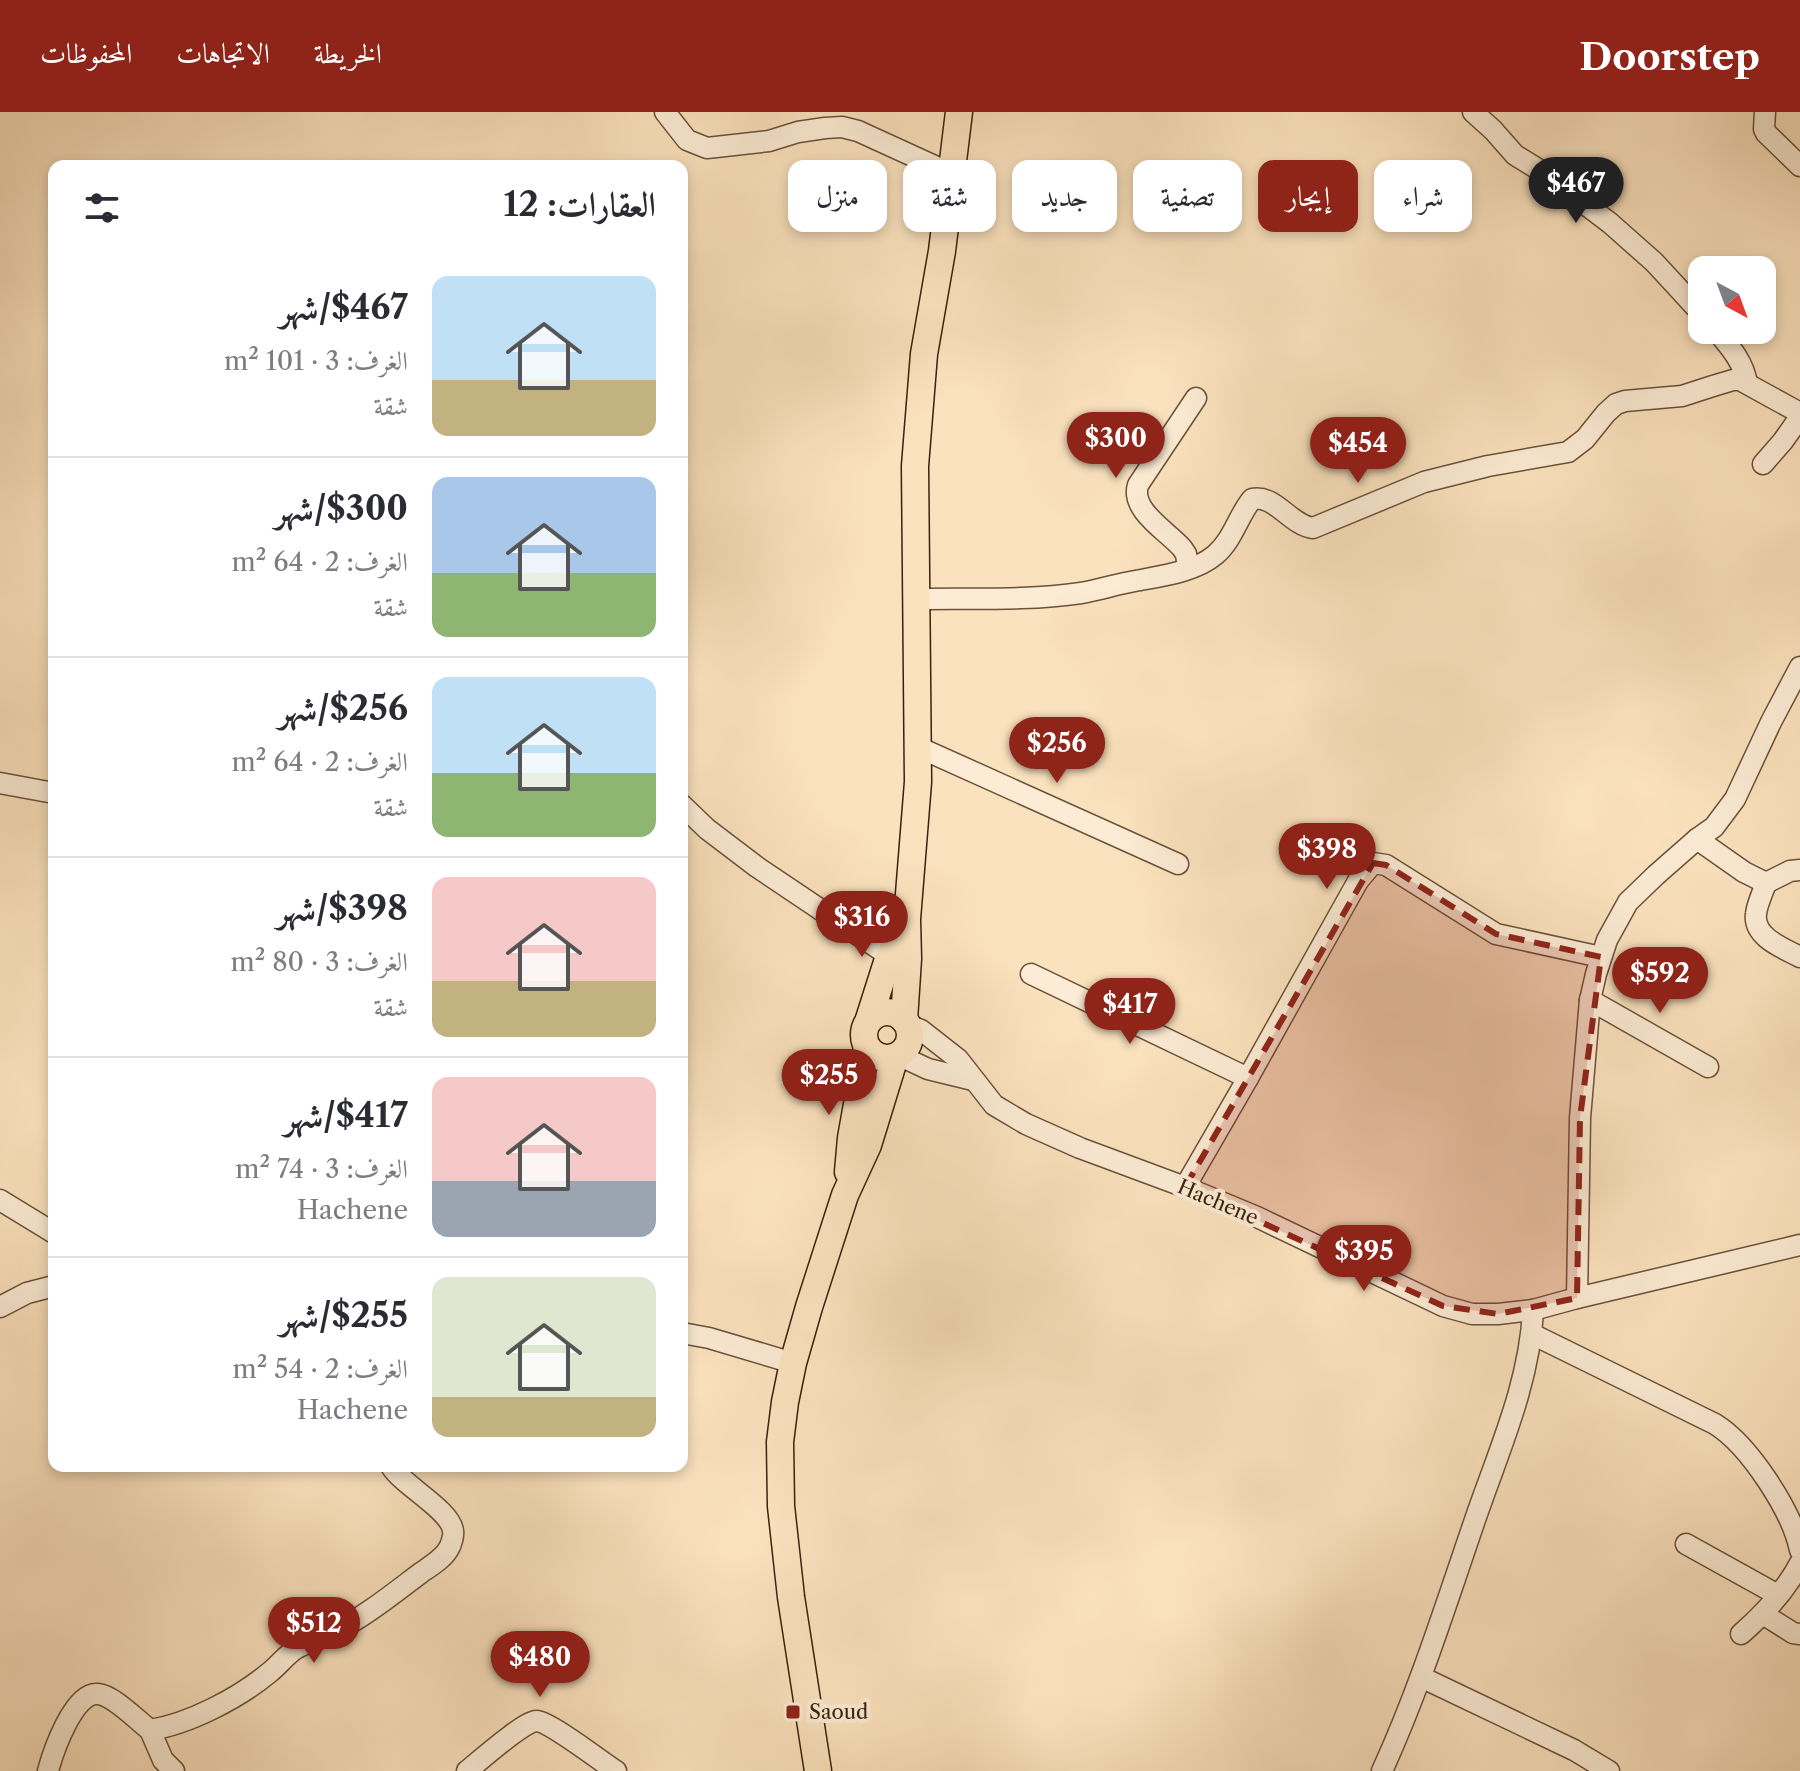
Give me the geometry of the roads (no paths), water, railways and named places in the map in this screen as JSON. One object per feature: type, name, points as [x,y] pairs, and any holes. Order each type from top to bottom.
[{"type":"main road","points":[[954,160],[959,112]]},
{"type":"main road","points":[[845,1195],[851,1138],[867,1048],[863,1033],[898,962],[907,919],[918,782],[915,466],[924,354],[944,232]]},
{"type":"main road","points":[[867,1048],[874,1055],[884,1058],[897,1056],[909,1042],[898,962]]},
{"type":"main road","points":[[869,1019],[883,1012],[898,1015],[906,1022]]},
{"type":"main road","points":[[818,1771],[791,1597],[781,1506],[780,1442],[793,1363],[813,1293],[845,1195],[868,1145],[897,1056]]},
{"type":"street","points":[[665,112],[687,140],[707,148],[769,141],[798,132],[842,127],[858,131],[921,160]]},
{"type":"street","points":[[1473,112],[1515,155],[1610,223],[1688,299]]},
{"type":"street","points":[[1765,112],[1766,133],[1800,166]]},
{"type":"street","points":[[1728,344],[1744,367],[1747,383]]},
{"type":"street","points":[[917,599],[1057,595],[1165,575],[1202,563],[1215,555],[1231,535],[1247,505],[1256,497],[1270,502],[1304,527],[1313,528],[1424,482],[1488,466],[1568,452],[1585,439],[1616,404],[1682,396],[1733,380],[1747,383],[1800,415],[1763,464]]},
{"type":"street","points":[[1188,568],[1182,548],[1142,508],[1136,493],[1138,485],[1196,398]]},
{"type":"street","points":[[1577,1298],[1580,1118],[1590,1000],[1607,940],[1628,902],[1714,827],[1735,799],[1800,667]]},
{"type":"street","points":[[918,747],[1178,864]]},
{"type":"street","points":[[0,783],[48,792]]},
{"type":"street","points":[[688,811],[757,867],[898,962]]},
{"type":"street","points":[[1697,839],[1744,872],[1766,883]]},
{"type":"street","points":[[1185,1187],[1358,881],[1373,863],[1386,865],[1496,934],[1601,957]]},
{"type":"street","points":[[1800,870],[1790,871],[1766,883],[1756,914],[1758,928],[1773,943],[1800,957]]},
{"type":"street","points":[[1031,974],[1248,1078]]},
{"type":"street","points":[[1590,1000],[1708,1067]]},
{"type":"street","name":"Hachene","points":[[906,1022],[958,1059],[994,1105],[1026,1124],[1257,1217],[1443,1306],[1472,1314],[1533,1310],[1800,1245]]},
{"type":"street","points":[[897,1056],[928,1069],[973,1080]]},
{"type":"street","points":[[0,1200],[48,1229]]},
{"type":"street","points":[[0,1307],[27,1293],[48,1288]]},
{"type":"street","points":[[1382,1771],[1421,1677],[1519,1392],[1532,1334],[1533,1310]]},
{"type":"street","points":[[688,1334],[793,1363]]},
{"type":"street","points":[[1532,1334],[1729,1433],[1776,1494],[1791,1521],[1800,1550]]},
{"type":"street","points":[[150,1730],[161,1729],[215,1709],[237,1696],[300,1647],[334,1633],[359,1618],[436,1561],[450,1547],[453,1529],[446,1515],[397,1472]]},
{"type":"street","points":[[1686,1544],[1778,1595]]},
{"type":"street","points":[[1741,1634],[1763,1614],[1800,1563]]},
{"type":"street","points":[[1763,1614],[1793,1633],[1800,1634]]},
{"type":"street","points":[[1421,1677],[1574,1750],[1609,1771]]},
{"type":"street","points":[[48,1771],[76,1705],[94,1693],[116,1703],[150,1730],[163,1760],[174,1771]]},
{"type":"street","points":[[467,1771],[518,1730],[532,1721],[538,1721],[616,1771]]},
{"type":"place","name":"Saoud","points":[[793,1712]]}]
